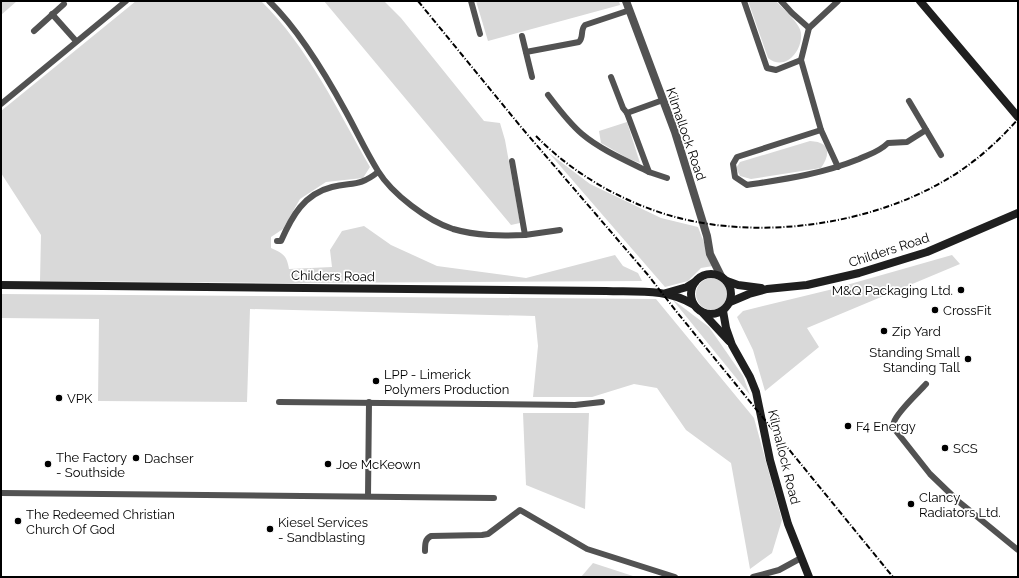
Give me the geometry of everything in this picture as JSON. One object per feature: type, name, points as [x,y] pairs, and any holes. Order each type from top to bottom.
[{"type":"main road","points":[[920,1],[1018,117]]},
{"type":"main road","name":"Childers Road","points":[[730,302],[749,294],[767,289],[807,285],[859,273],[927,252],[1016,213]]},
{"type":"main road","points":[[708,274],[724,279],[732,293],[730,302],[723,311],[713,314],[702,312],[694,305],[691,296],[691,291],[695,282],[702,276],[708,274]]},
{"type":"main road","name":"Childers Road","points":[[724,279],[738,285],[767,289]]},
{"type":"main road","name":"Childers Road","points":[[1,285],[299,287],[665,293],[687,287],[695,282]]},
{"type":"main road","name":"Childers Road","points":[[665,293],[686,300],[694,305]]},
{"type":"main road","name":"Kilmallock Road","points":[[723,311],[726,328],[732,345],[750,377],[756,392],[770,460],[788,524],[809,577]]},
{"type":"main road","name":"Kilmallock Road","points":[[702,312],[732,345]]},
{"type":"street","points":[[1,104],[126,1]]},
{"type":"street","points":[[268,1],[292,28],[321,70],[346,112],[378,172],[393,189],[410,204],[429,218],[452,229],[474,234],[525,236],[560,230]]},
{"type":"street","points":[[471,1],[480,34]]},
{"type":"street","name":"Kilmallock Road","points":[[626,1],[675,132],[707,236],[710,254],[724,279]]},
{"type":"street","points":[[744,1],[767,68],[776,70],[801,60]]},
{"type":"street","points":[[781,1],[792,13],[810,28]]},
{"type":"street","points":[[838,1],[810,28],[801,60],[821,130],[838,167]]},
{"type":"street","points":[[34,31],[64,4]]},
{"type":"street","points":[[526,52],[579,42],[581,40],[582,28],[585,25],[630,10]]},
{"type":"street","points":[[52,14],[76,41]]},
{"type":"street","points":[[522,36],[532,77]]},
{"type":"street","points":[[611,77],[622,108],[627,113],[649,172]]},
{"type":"street","points":[[548,95],[583,135],[610,152],[649,172],[667,178]]},
{"type":"street","points":[[627,113],[663,100]]},
{"type":"street","points":[[909,101],[941,155]]},
{"type":"street","points":[[821,130],[737,157],[733,164],[735,177],[747,185],[801,177],[838,167],[881,150],[888,143],[907,142],[926,130]]},
{"type":"street","points":[[512,161],[525,236]]},
{"type":"street","points":[[277,241],[281,241],[294,215],[308,198],[319,191],[332,187],[360,183],[368,180],[378,172]]},
{"type":"street","points":[[926,384],[898,415],[894,422],[896,431],[930,474],[953,496],[1018,550]]},
{"type":"street","points":[[279,402],[575,405],[602,402]]},
{"type":"street","points":[[368,496],[369,402]]},
{"type":"street","points":[[1,493],[494,498]]},
{"type":"street","points":[[425,551],[426,542],[428,538],[432,536],[488,534],[520,510],[587,549],[675,577]]},
{"type":"street","points":[[753,577],[779,570],[802,558]]},
{"type":"shaded area","points":[[1,1],[17,1],[1,15]]},
{"type":"shaded area","points":[[136,1],[261,1],[293,38],[308,59],[334,102],[370,167],[363,178],[326,182],[300,199],[283,229],[271,237],[271,248],[286,258],[289,269],[332,267],[330,250],[342,231],[364,226],[391,245],[437,266],[526,278],[615,255],[623,266],[638,273],[642,281],[292,283],[40,281],[41,235],[1,173],[1,111]]},
{"type":"shaded area","points":[[324,1],[384,1],[401,18],[484,121],[500,123],[505,140],[520,223],[511,225]]},
{"type":"shaded area","points":[[476,1],[619,1],[620,5],[488,41]]},
{"type":"shaded area","points":[[748,1],[776,1],[798,25],[801,33],[801,40],[796,53],[792,58],[781,63],[774,62],[768,58]]},
{"type":"shaded area","points":[[627,122],[640,163],[629,159],[601,143],[599,131]]},
{"type":"shaded area","points":[[810,141],[822,144],[827,149],[826,158],[821,168],[751,179],[740,176],[736,168],[740,162]]},
{"type":"shaded area","points":[[549,153],[590,184],[661,218],[698,227],[713,266],[701,268],[688,281],[665,287]]},
{"type":"shaded area","points":[[952,255],[960,264],[807,328],[819,347],[765,391],[753,350],[737,317],[743,311],[829,290]]},
{"type":"shaded area","points":[[712,278],[721,281],[725,285],[728,294],[725,303],[721,307],[712,310],[703,307],[699,303],[696,294],[699,285],[703,281]]},
{"type":"shaded area","points":[[1,294],[656,299],[754,418],[782,520],[772,553],[750,569],[731,463],[686,430],[657,388],[634,384],[592,397],[533,397],[538,346],[535,316],[250,309],[247,402],[98,401],[99,319],[1,318]]},
{"type":"shaded area","points":[[672,299],[709,327],[743,376],[750,395]]},
{"type":"shaded area","points":[[523,413],[589,413],[585,509],[526,485]]},
{"type":"shaded area","points":[[593,563],[636,577],[581,577]]},
{"type":"railway","points":[[418,1],[521,127],[648,275],[893,577]]},
{"type":"railway","points":[[536,136],[566,163],[583,175],[600,186],[637,204],[675,217],[708,224],[743,227],[778,227],[813,224],[848,218],[882,208],[914,196],[944,181],[974,161],[1002,137],[1018,119]]},
{"type":"place","name":"M&Q Packaging Ltd.","points":[[961,290]]},
{"type":"place","name":"CrossFit","points":[[935,310]]},
{"type":"place","name":"Zip Yard","points":[[884,331]]},
{"type":"place","name":"Standing Small Standing Tall","points":[[968,359]]},
{"type":"place","name":"LPP - Limerick Polymers Production","points":[[376,381]]},
{"type":"place","name":"VPK","points":[[59,398]]},
{"type":"place","name":"F4 Energy","points":[[848,426]]},
{"type":"place","name":"SCS","points":[[945,448]]},
{"type":"place","name":"Dachser","points":[[136,458]]},
{"type":"place","name":"The Factory - Southside","points":[[48,464]]},
{"type":"place","name":"Joe McKeown","points":[[328,464]]},
{"type":"place","name":"Clancy Radiators Ltd.","points":[[911,504]]},
{"type":"place","name":"The Redeemed Christian Church Of God","points":[[18,521]]},
{"type":"place","name":"Kiesel Services - Sandblasting","points":[[270,529]]}]
